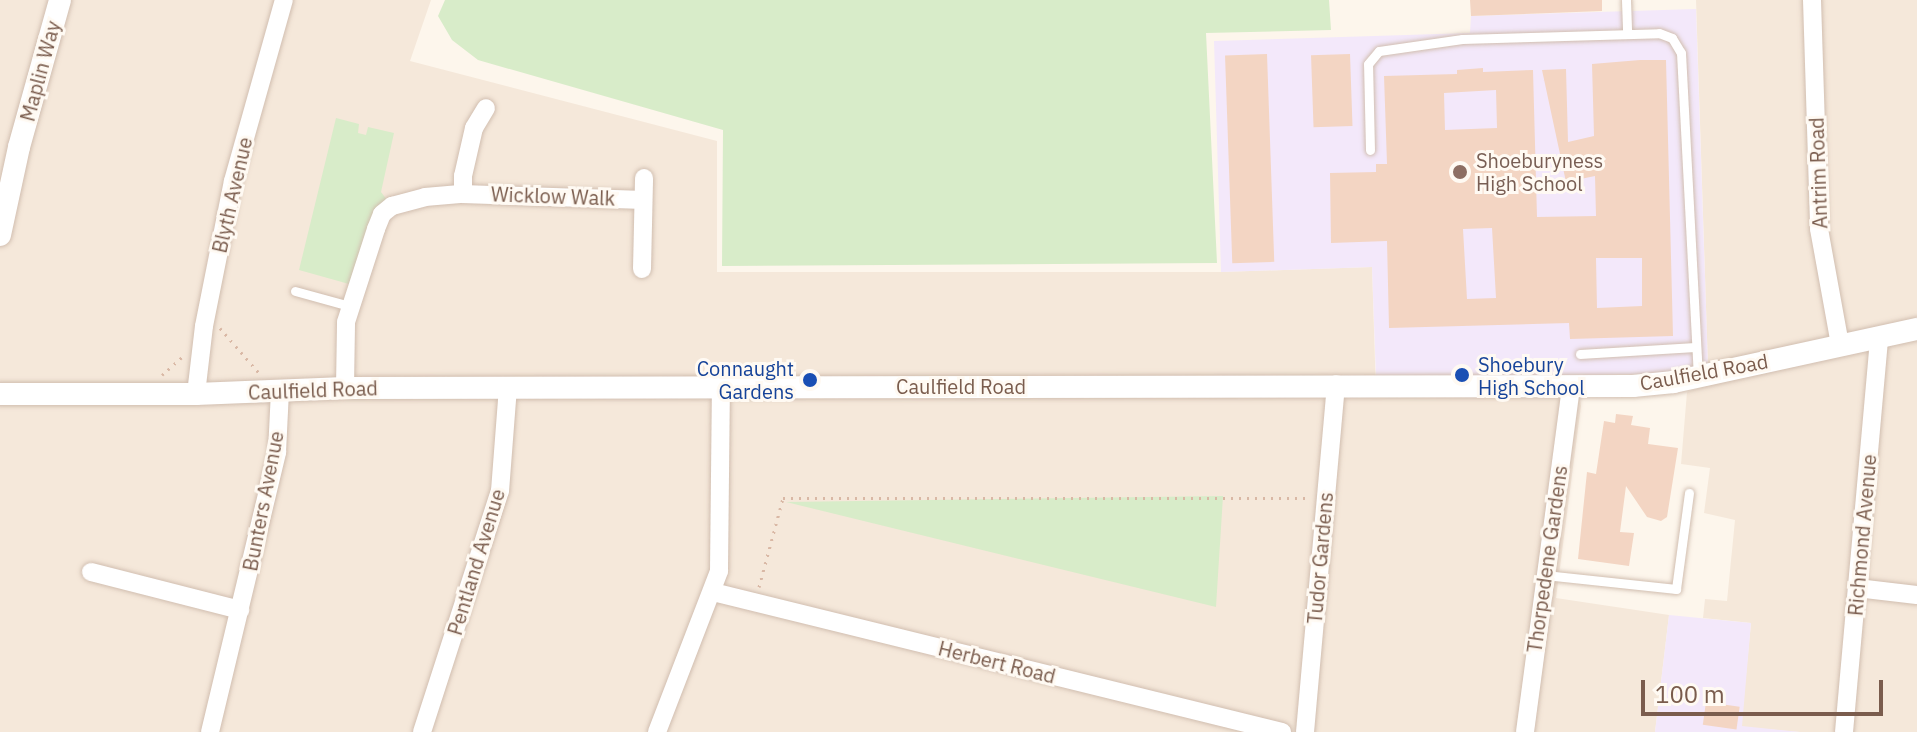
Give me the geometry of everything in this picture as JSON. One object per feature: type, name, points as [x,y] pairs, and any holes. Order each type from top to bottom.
[{"type":"street","name":"Maplin Way","points":[[0,235],[19,147],[60,0]]},
{"type":"street","name":"Blyth Avenue","points":[[196,394],[204,326],[233,181],[284,0]]},
{"type":"street","name":"Antrim Road","points":[[1812,0],[1819,229],[1840,345]]},
{"type":"street","name":"Wicklow Walk","points":[[463,194],[470,126],[486,108]]},
{"type":"street","points":[[642,269],[644,178]]},
{"type":"street","name":"Wicklow Walk","points":[[345,388],[346,322],[382,214],[406,201],[463,194],[643,200]]},
{"type":"street","name":"Caulfield Road","points":[[0,394],[196,394],[345,388],[1336,384],[1633,386],[1698,376],[1917,329]]},
{"type":"street","name":"Richmond Avenue","points":[[1844,732],[1879,338]]},
{"type":"street","name":"Tudor Gardens","points":[[1305,732],[1336,384]]},
{"type":"street","name":"Thorpedene Gardens","points":[[1525,732],[1571,386]]},
{"type":"street","points":[[657,732],[719,571],[721,387]]},
{"type":"street","name":"Pentland Avenue","points":[[422,732],[500,491],[508,388]]},
{"type":"street","name":"Bunters Avenue","points":[[210,732],[277,452],[274,391]]},
{"type":"street","points":[[91,572],[240,610]]},
{"type":"street","points":[[1857,588],[1917,595]]},
{"type":"street","name":"Herbert Road","points":[[713,592],[1282,732]]},
{"type":"lane","points":[[1626,0],[1627,34]]},
{"type":"lane","points":[[1370,150],[1368,64],[1379,51],[1462,39],[1667,34],[1681,53],[1698,376]]},
{"type":"lane","points":[[295,291],[350,306]]},
{"type":"lane","points":[[1580,354],[1695,347]]},
{"type":"lane","points":[[1545,575],[1676,589],[1689,493]]},
{"type":"path","points":[[204,326],[220,328],[274,391]]},
{"type":"path","points":[[155,394],[157,380],[189,350],[200,352]]},
{"type":"path","points":[[755,602],[783,498],[1326,498]]},
{"type":"shaded area","points":[[0,0],[431,0],[410,61],[717,141],[717,272],[1221,272],[1372,267],[1376,394],[1578,391],[1581,406],[1556,598],[1669,615],[1655,732],[0,732]]},
{"type":"shaded area","points":[[1696,0],[1917,0],[1917,732],[1800,732],[1741,727],[1751,623],[1703,618],[1705,599],[1727,601],[1735,520],[1704,513],[1710,468],[1681,464],[1687,392],[1712,384],[1708,367]]},
{"type":"shaded area","name":"Shoeburyness High School","points":[[1696,9],[1708,367],[1660,374],[1376,378],[1372,267],[1221,272],[1214,41],[1470,33],[1471,16]]},
{"type":"shaded area","points":[[1669,615],[1751,623],[1742,726],[1800,732],[1655,732]]},
{"type":"green space","points":[[445,0],[1329,0],[1331,30],[1206,33],[1217,263],[722,266],[723,130],[478,60],[452,40],[438,16]]},
{"type":"green space","points":[[336,118],[359,124],[358,133],[366,135],[368,127],[394,133],[381,192],[387,200],[349,284],[299,270]]},
{"type":"green space","points":[[1223,496],[1216,607],[786,502]]},
{"type":"building","points":[[1470,0],[1602,0],[1602,11],[1471,16]]},
{"type":"building","points":[[1267,54],[1274,262],[1232,263],[1225,55]]},
{"type":"building","points":[[1350,54],[1353,126],[1314,127],[1311,55]]},
{"type":"building","points":[[1666,60],[1673,336],[1570,339],[1569,323],[1389,328],[1387,241],[1331,243],[1330,173],[1376,172],[1376,164],[1387,164],[1384,76],[1457,74],[1457,70],[1483,68],[1483,72],[1533,70],[1537,217],[1596,216],[1595,176],[1566,182],[1542,70],[1566,69],[1568,142],[1594,136],[1592,64]],"holes":[[[1496,90],[1497,128],[1445,130],[1444,93]],[[1492,228],[1496,298],[1467,299],[1463,229]],[[1596,258],[1642,258],[1642,306],[1597,308]]]},
{"type":"building","points":[[1616,414],[1633,416],[1631,425],[1650,428],[1648,444],[1678,448],[1667,517],[1661,521],[1647,517],[1626,486],[1620,532],[1634,533],[1629,566],[1578,559],[1587,472],[1596,474],[1604,421],[1615,423]]},
{"type":"building","points":[[1706,702],[1740,707],[1736,730],[1703,725]]},
{"type":"place","name":"Shoeburyness High School","points":[[1460,172]]},
{"type":"place","name":"Shoebury High School","points":[[1462,375]]},
{"type":"place","name":"Connaught Gardens","points":[[810,380]]}]
